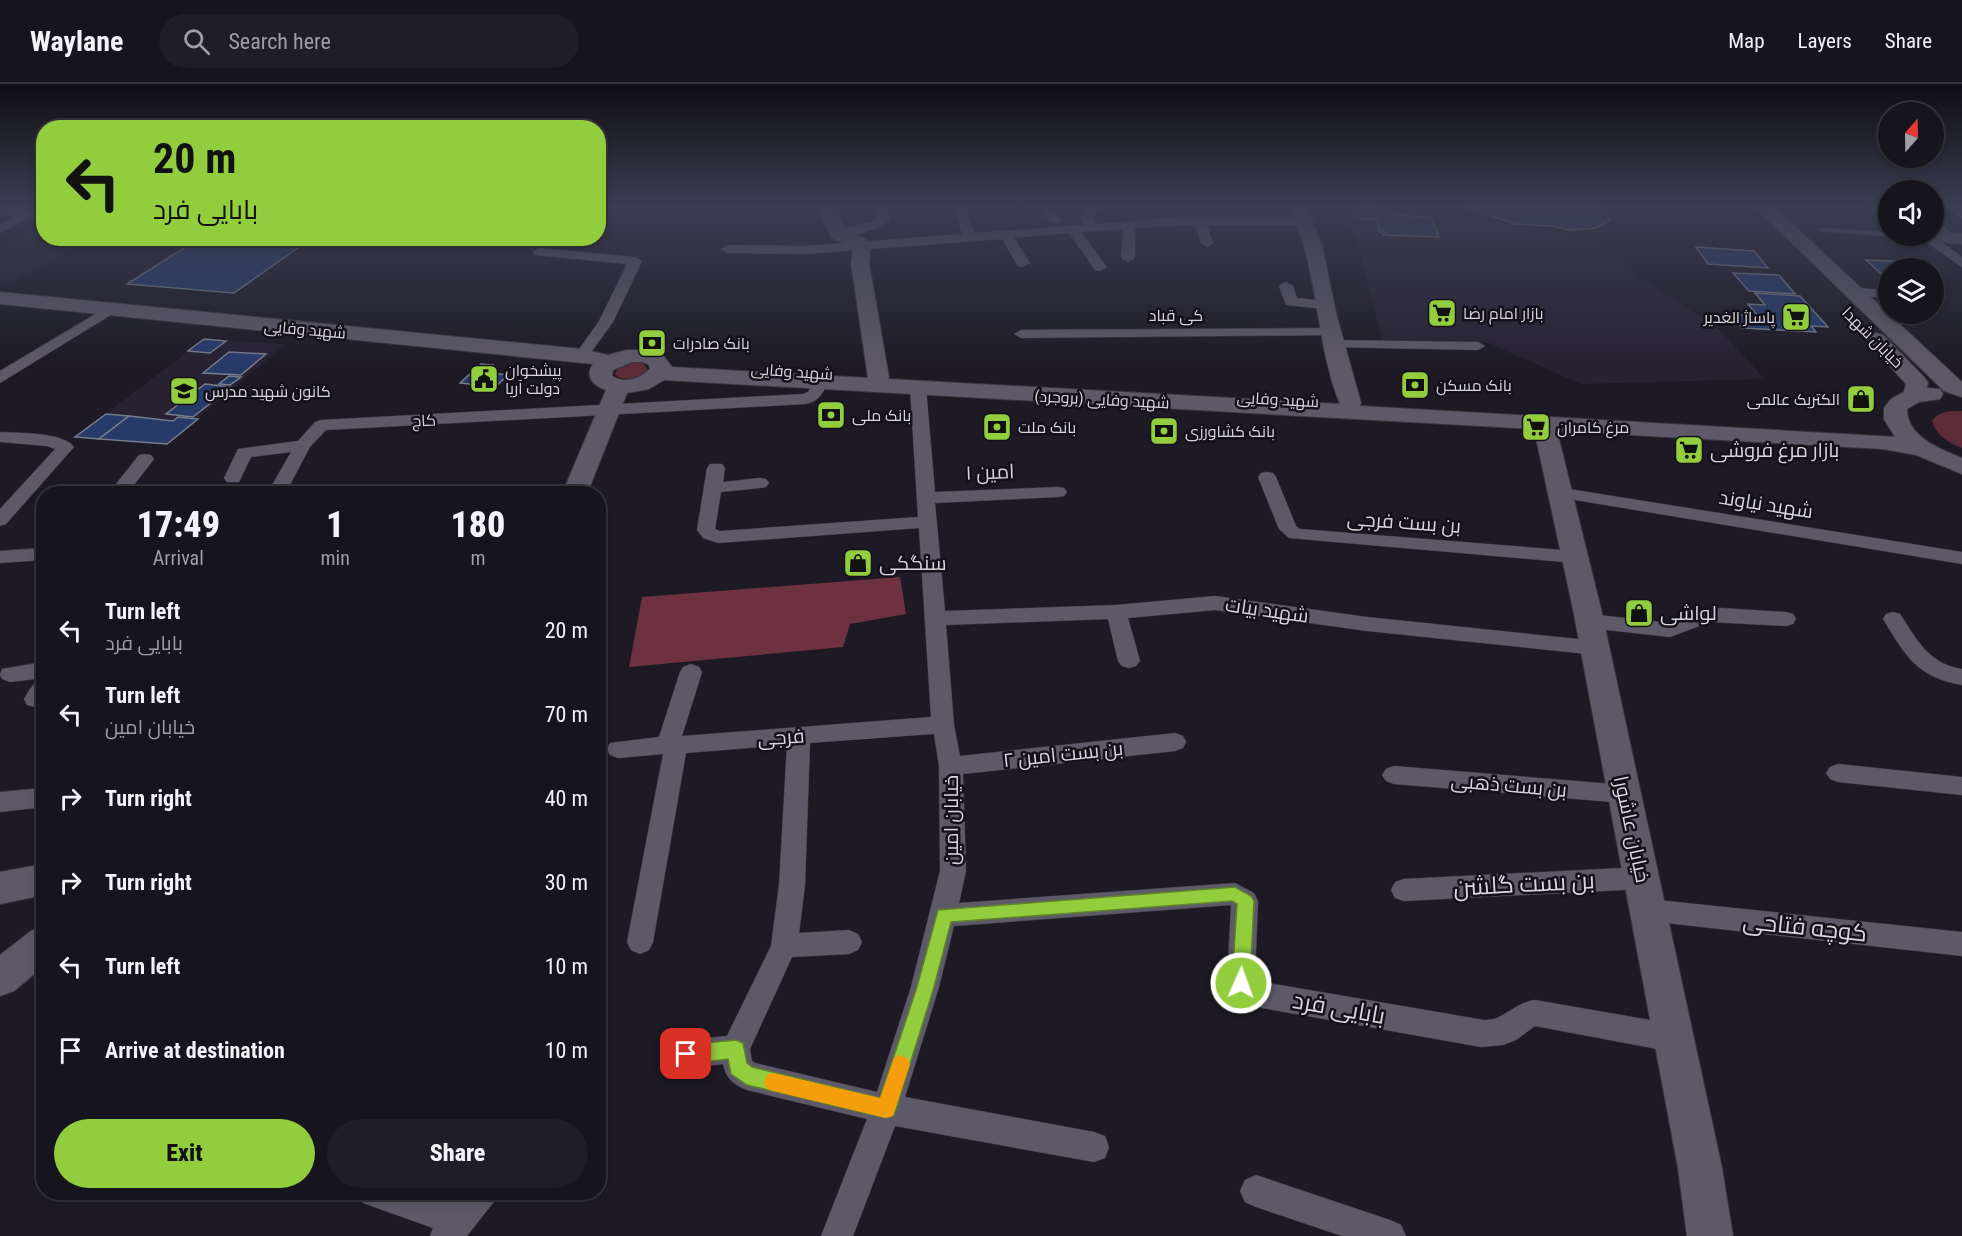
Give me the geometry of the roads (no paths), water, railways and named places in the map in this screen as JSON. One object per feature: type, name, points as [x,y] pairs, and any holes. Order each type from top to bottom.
[{"type":"main road","points":[[860,260],[878,377]]},
{"type":"main road","points":[[1317,260],[1325,305],[1350,403]]},
{"type":"main road","name":"خیابان شهدا","points":[[1795,260],[1917,383],[1915,396]]},
{"type":"main road","name":"خیابان شهدا","points":[[1820,260],[1952,386],[1962,390]]},
{"type":"main road","name":"شهید وفایی","points":[[0,298],[582,355],[610,362]]},
{"type":"main road","points":[[643,356],[659,367],[643,383],[619,386],[606,383],[601,379],[601,369],[610,362],[624,357],[643,356]]},
{"type":"main road","name":"شهید وفایی","points":[[659,367],[1870,431],[1895,422]]},
{"type":"main road","name":"شهید وفایی (بروجرد)","points":[[659,367],[820,383],[1544,423]]},
{"type":"main road","points":[[577,486],[619,386]]},
{"type":"main road","points":[[1962,396],[1940,394],[1915,396],[1902,401],[1895,408],[1895,422],[1905,435],[1923,449],[1962,467]]},
{"type":"main road","points":[[1544,423],[1883,442],[1923,449]]},
{"type":"main road","name":"خیابان عاشورا","points":[[1544,423],[1563,494],[1593,634],[1700,1168],[1710,1236]]},
{"type":"main road","points":[[0,888],[36,881]]},
{"type":"main road","points":[[0,978],[36,949]]},
{"type":"street","points":[[582,355],[606,322],[634,261],[621,260]]},
{"type":"street","points":[[1095,260],[1100,267]]},
{"type":"street","points":[[1286,286],[1291,302],[1325,305]]},
{"type":"street","points":[[1854,292],[1878,293]]},
{"type":"street","points":[[0,378],[110,310]]},
{"type":"street","name":"کی قباد","points":[[1021,334],[1333,338],[1478,346]]},
{"type":"street","name":"کاج","points":[[280,486],[303,446],[321,425],[806,399],[814,395],[820,383]]},
{"type":"street","name":"خیابان امین","points":[[837,1236],[886,1109],[926,987],[953,871],[951,766],[943,725],[937,618],[925,498],[918,388]]},
{"type":"street","points":[[0,436],[50,441],[66,447],[0,520]]},
{"type":"street","points":[[233,478],[244,453],[303,446]]},
{"type":"street","points":[[123,486],[145,459]]},
{"type":"street","points":[[716,468],[706,530],[718,537],[927,522]]},
{"type":"street","name":"بن بست فرجی","points":[[1267,477],[1288,529],[1296,534],[1575,558]]},
{"type":"street","points":[[711,488],[760,483]]},
{"type":"street","name":"امین ۱","points":[[925,498],[1058,492]]},
{"type":"street","name":"شهید نیاوند","points":[[1563,494],[1962,558]]},
{"type":"street","points":[[0,557],[36,555]]},
{"type":"street","name":"شهید بیات","points":[[937,618],[1116,612],[1215,603],[1367,624],[1593,634],[1670,630],[1698,618],[1718,615],[1786,619]]},
{"type":"street","points":[[1116,612],[1129,661]]},
{"type":"street","points":[[1893,619],[1924,664],[1936,673],[1962,677]]},
{"type":"street","points":[[10,674],[36,671]]},
{"type":"street","points":[[640,942],[671,745],[691,672]]},
{"type":"street","name":"فرجی","points":[[618,749],[943,725]]},
{"type":"street","points":[[799,736],[792,885],[784,946],[736,1049],[738,1068],[747,1076],[886,1109],[1094,1147]]},
{"type":"street","name":"بن بست امین ۲","points":[[951,766],[1175,742]]},
{"type":"street","points":[[1838,773],[1962,786]]},
{"type":"street","name":"بن بست ذهبی","points":[[1394,775],[1625,794]]},
{"type":"street","points":[[0,802],[36,798]]},
{"type":"street","name":"بن بست گلشن","points":[[1404,890],[1646,894]]},
{"type":"street","name":"بابایی فرد","points":[[944,915],[1235,894],[1245,901],[1241,983],[1247,989],[1262,995],[1477,1033],[1499,1032],[1507,1029],[1521,1016],[1534,1013],[1673,1038]]},
{"type":"street","name":"کوچه فتاحی","points":[[1646,894],[1962,944]]},
{"type":"street","points":[[784,946],[849,942]]},
{"type":"street","points":[[686,1054],[736,1049]]},
{"type":"street","points":[[1256,1191],[1390,1236]]},
{"type":"street","points":[[391,1200],[452,1228],[475,1200]]},
{"type":"place","name":"بازار امام رضا","points":[[1442,313]]},
{"type":"place","name":"پاساژ الغدیر","points":[[1796,317]]},
{"type":"place","name":"بانک صادرات","points":[[652,343]]},
{"type":"place","name":"پیشخوان دولت آریا","points":[[484,379]]},
{"type":"place","name":"بانک مسکن","points":[[1415,385]]},
{"type":"place","name":"کانون شهید مدرس","points":[[184,391]]},
{"type":"place","name":"الکتریک عالمی","points":[[1861,399]]},
{"type":"place","name":"بانک ملی","points":[[831,415]]},
{"type":"place","name":"بانک ملت","points":[[997,427]]},
{"type":"place","name":"مرغ کامران","points":[[1536,427]]},
{"type":"place","name":"بانک کشاورزی","points":[[1164,431]]},
{"type":"place","name":"بازار مرغ فروشی","points":[[1689,450]]},
{"type":"place","name":"سنگکی","points":[[858,563]]},
{"type":"place","name":"لواشی","points":[[1639,613]]}]
